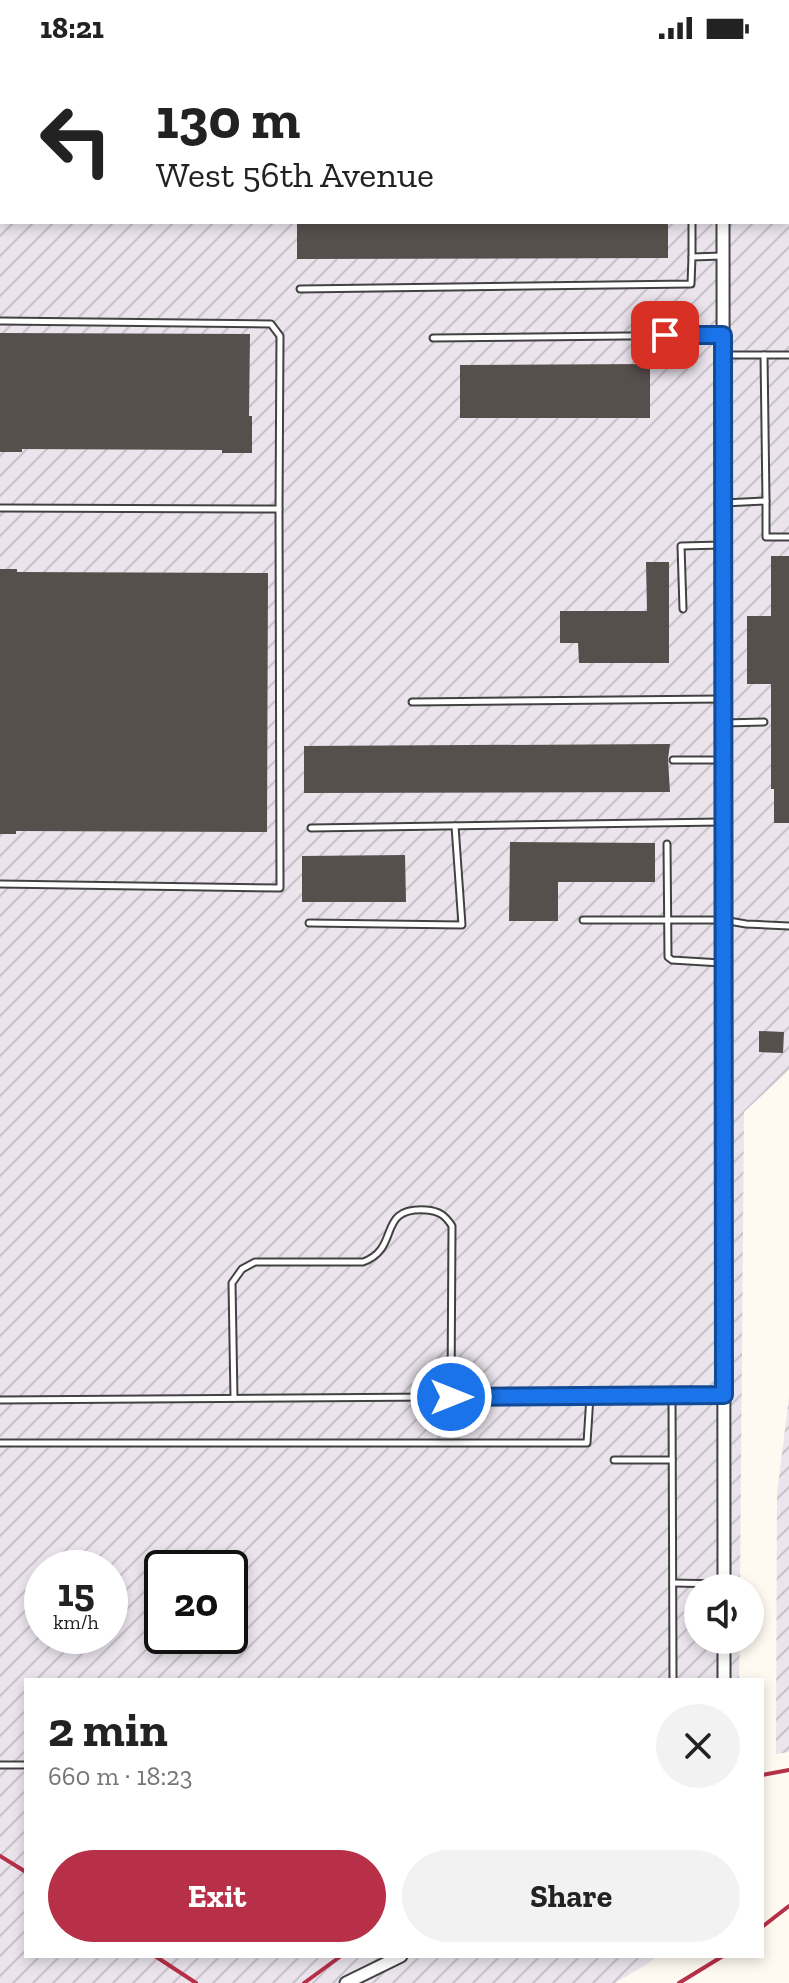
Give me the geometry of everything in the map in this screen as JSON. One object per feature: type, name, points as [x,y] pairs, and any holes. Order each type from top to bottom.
[{"type":"street","points":[[723,224],[724,1574]]},
{"type":"street","points":[[724,1654],[724,1678]]},
{"type":"street","points":[[346,1983],[397,1958]]},
{"type":"lane","points":[[221,56],[272,56]]},
{"type":"lane","points":[[300,289],[691,284],[692,224]]},
{"type":"lane","points":[[692,257],[723,256]]},
{"type":"lane","points":[[0,321],[271,324],[280,336],[280,888],[0,884]]},
{"type":"lane","points":[[433,338],[723,335]]},
{"type":"lane","points":[[723,355],[789,355]]},
{"type":"lane","points":[[764,355],[766,537],[789,537]]},
{"type":"lane","points":[[723,503],[766,501]]},
{"type":"lane","points":[[0,508],[279,509]]},
{"type":"lane","points":[[683,609],[681,546],[723,545]]},
{"type":"lane","points":[[412,702],[723,699]]},
{"type":"lane","points":[[723,723],[764,722]]},
{"type":"lane","points":[[673,760],[723,760]]},
{"type":"lane","points":[[311,828],[723,822]]},
{"type":"lane","points":[[309,923],[462,925],[455,826]]},
{"type":"lane","points":[[667,844],[668,957],[672,960],[723,963]]},
{"type":"lane","points":[[583,920],[723,920],[789,926]]},
{"type":"lane","points":[[234,1398],[232,1283],[242,1269],[255,1262],[363,1262],[377,1257],[385,1246],[389,1226],[399,1215],[416,1210],[445,1215],[452,1226],[451,1397]]},
{"type":"lane","points":[[672,1395],[673,1678]]},
{"type":"lane","points":[[0,1400],[724,1395]]},
{"type":"lane","points":[[0,1443],[587,1443],[590,1396]]},
{"type":"lane","points":[[614,1460],[672,1460]]},
{"type":"lane","points":[[672,1583],[684,1584]]},
{"type":"lane","points":[[0,1765],[24,1765]]},
{"type":"shaded area","points":[[0,224],[789,224],[789,1070],[744,1112],[740,1574],[684,1574],[684,1654],[740,1654],[739,1678],[24,1678],[24,1958],[654,1958],[615,1983],[0,1983]]},
{"type":"shaded area","points":[[789,1397],[789,1752],[776,1754],[777,1494]]},
{"type":"building","points":[[297,224],[668,224],[668,258],[297,259]]},
{"type":"building","points":[[0,333],[250,334],[252,453],[222,453],[222,450],[22,449],[22,452],[0,452]]},
{"type":"building","points":[[650,364],[650,418],[460,418],[460,365]]},
{"type":"building","points":[[771,556],[789,556],[789,823],[774,823],[771,684],[747,684],[747,616],[771,616]]},
{"type":"building","points":[[646,562],[669,562],[669,663],[579,663],[578,643],[560,643],[560,611],[647,611]]},
{"type":"building","points":[[0,569],[17,569],[17,572],[268,573],[267,832],[16,831],[16,834],[0,834]]},
{"type":"building","points":[[670,744],[670,792],[304,793],[304,746]]},
{"type":"building","points":[[510,842],[655,843],[655,882],[558,882],[558,921],[509,921]]},
{"type":"building","points":[[405,855],[406,902],[302,902],[302,856]]},
{"type":"building","points":[[759,1031],[784,1032],[783,1053],[759,1052]]},
{"type":"railway","points":[[764,1775],[789,1770]]},
{"type":"railway","points":[[0,1856],[24,1871]]},
{"type":"railway","points":[[764,1925],[789,1906]]},
{"type":"railway","points":[[158,1958],[196,1983]]},
{"type":"railway","points":[[304,1983],[338,1958]]},
{"type":"railway","points":[[679,1983],[720,1958]]},
{"type":"route","points":[[451,1397],[724,1395],[723,335],[665,335]]}]
